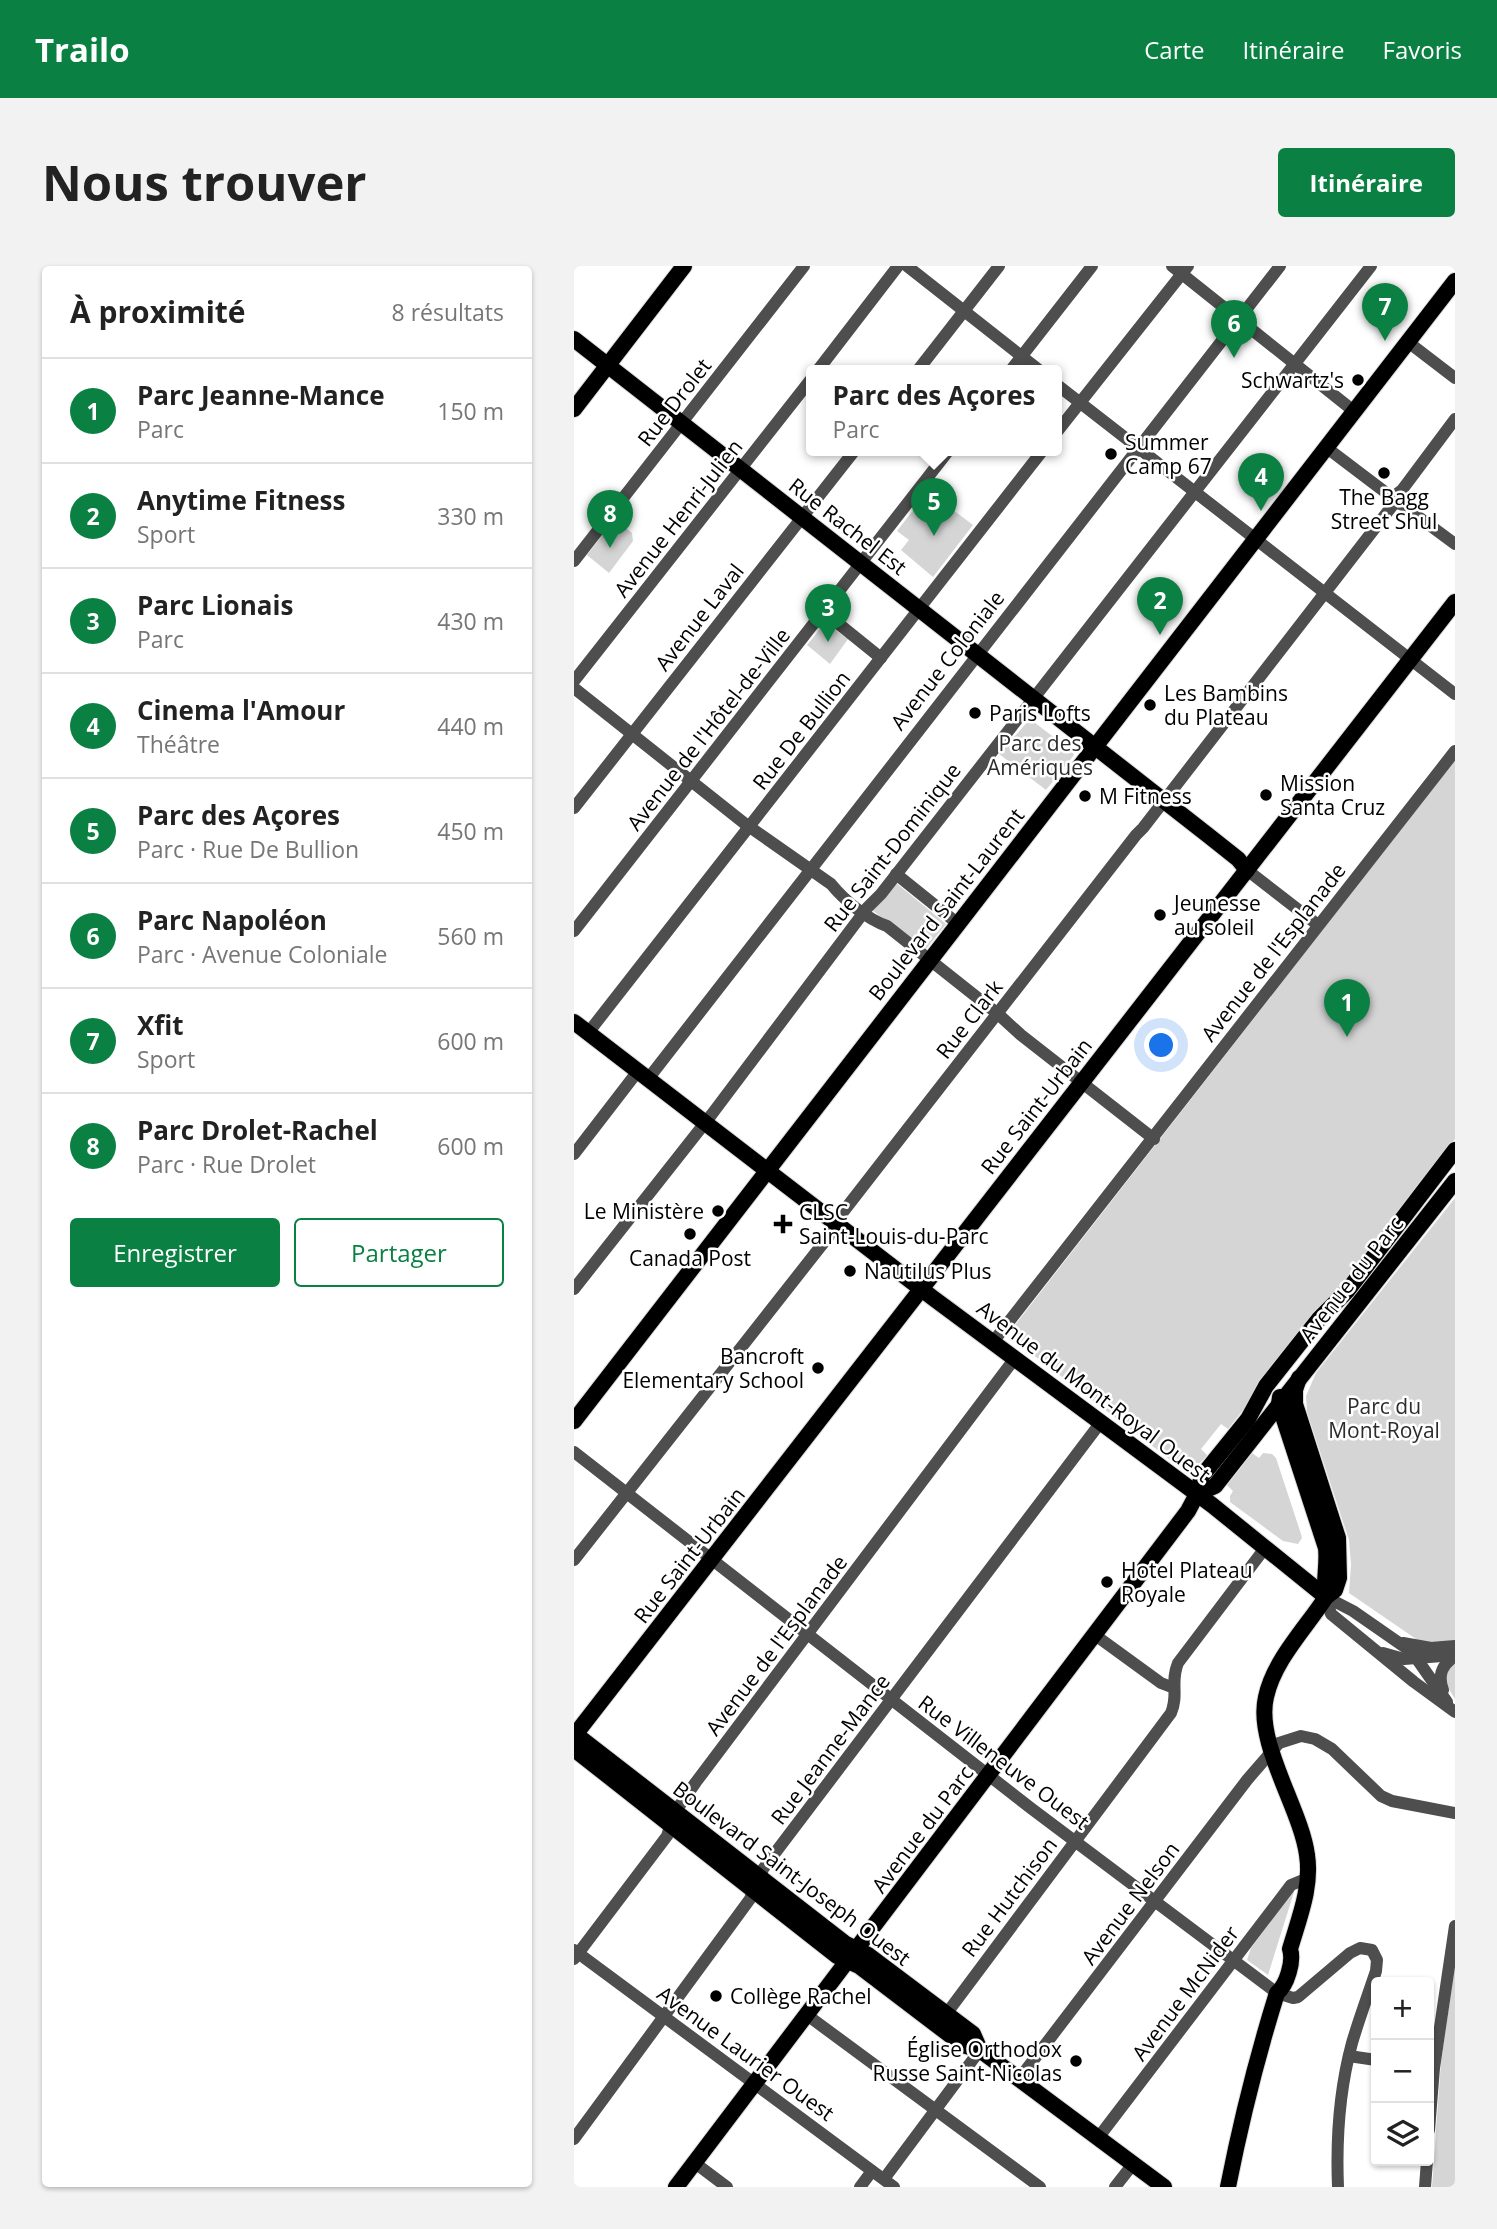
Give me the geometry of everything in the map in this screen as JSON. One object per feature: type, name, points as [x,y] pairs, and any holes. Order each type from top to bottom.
[{"type":"main road","points":[[574,409],[684,266]]},
{"type":"main road","name":"Boulevard Saint-Laurent","points":[[574,1421],[1455,281]]},
{"type":"main road","name":"Rue Rachel Est","points":[[574,339],[977,653],[1238,859],[1247,870]]},
{"type":"main road","name":"Rue Saint-Urbain","points":[[574,1738],[1455,602]]},
{"type":"main road","name":"Avenue du Mont-Royal Ouest","points":[[574,1022],[921,1288],[1198,1494],[1326,1597]]},
{"type":"main road","name":"Avenue du Parc","points":[[1279,1404],[1285,1378],[1455,1150]]},
{"type":"main road","name":"Avenue du Parc","points":[[1198,1494],[1215,1486],[1455,1181]]},
{"type":"main road","name":"Avenue du Parc","points":[[676,2187],[1191,1507],[1198,1494],[1202,1476],[1248,1419],[1266,1386],[1320,1319],[1348,1290]]},
{"type":"main road","points":[[1228,2187],[1240,2124],[1277,1993],[1274,1986],[1283,1954],[1290,1949],[1305,1899],[1308,1878],[1306,1850],[1272,1750],[1265,1705],[1270,1684],[1284,1658],[1326,1597],[1335,1590],[1339,1578],[1338,1538],[1295,1404],[1295,1390],[1299,1378]]},
{"type":"main road","points":[[1279,1404],[1326,1548],[1326,1597]]},
{"type":"main road","name":"Boulevard Saint-Joseph Ouest","points":[[574,1738],[757,1884],[837,1956],[852,1955],[859,1966],[942,2020],[973,2034],[980,2050],[1164,2187]]},
{"type":"street","name":"Rue Drolet","points":[[574,561],[804,266]]},
{"type":"street","points":[[822,365],[898,266]]},
{"type":"street","points":[[907,266],[1033,365]]},
{"type":"street","points":[[922,365],[999,266]]},
{"type":"street","points":[[1015,365],[1092,266]]},
{"type":"street","points":[[1172,266],[1185,271],[1238,320],[1355,412]]},
{"type":"street","name":"Avenue Coloniale","points":[[574,1154],[643,1075],[809,869],[1280,266]]},
{"type":"street","name":"Rue Saint-Dominique","points":[[574,1289],[705,1123],[864,912],[1371,266]]},
{"type":"street","points":[[1062,426],[1185,271]]},
{"type":"street","points":[[1408,342],[1455,378]]},
{"type":"street","name":"Avenue Henri-Julien","points":[[574,681],[806,384]]},
{"type":"street","points":[[1062,388],[1455,694]]},
{"type":"street","name":"Rue Clark","points":[[574,1560],[1130,842],[1326,594],[1455,419]]},
{"type":"street","points":[[1327,448],[1455,544]]},
{"type":"street","name":"Avenue Laval","points":[[574,808],[850,456]]},
{"type":"street","name":"Avenue de l'Hôtel-de-Ville","points":[[574,931],[944,456]]},
{"type":"street","name":"Rue De Bullion","points":[[588,1033],[1038,456]]},
{"type":"street","points":[[824,612],[881,658]]},
{"type":"street","points":[[574,688],[749,827],[809,869],[876,922],[887,926],[1154,1139]]},
{"type":"street","name":"Avenue de l'Esplanade","points":[[993,1342],[1455,751]]},
{"type":"street","points":[[1247,870],[1318,925]]},
{"type":"street","points":[[896,874],[957,923]]},
{"type":"street","name":"Avenue de l'Esplanade","points":[[575,1954],[667,1836],[673,1819],[1015,1357]]},
{"type":"street","name":"Rue Jeanne-Mance","points":[[574,2138],[664,2017],[757,1884],[763,1869],[1101,1422]]},
{"type":"street","name":"Rue Villeneuve Ouest","points":[[574,1452],[807,1635],[1277,1993]]},
{"type":"street","name":"Rue Hutchison","points":[[942,2020],[1171,1713],[1176,1696],[1173,1675],[1178,1663],[1265,1548]]},
{"type":"street","points":[[1326,1597],[1353,1611],[1399,1642],[1417,1658],[1452,1709]]},
{"type":"street","points":[[1326,1597],[1331,1614],[1414,1682],[1452,1709]]},
{"type":"street","points":[[1096,1635],[1161,1683],[1174,1688]]},
{"type":"street","points":[[1399,1642],[1431,1648],[1455,1646]]},
{"type":"street","points":[[1374,1648],[1399,1658],[1455,1655]]},
{"type":"street","points":[[1452,1709],[1440,1678],[1446,1662],[1455,1655]]},
{"type":"street","points":[[1272,1750],[1281,1742],[1301,1736],[1315,1738],[1332,1749],[1381,1796],[1392,1801],[1455,1813]]},
{"type":"street","name":"Avenue Nelson","points":[[1020,2079],[1272,1750]]},
{"type":"street","name":"Avenue McNider","points":[[1098,2138],[1291,1885],[1308,1878]]},
{"type":"street","points":[[1434,2056],[1455,1926]]},
{"type":"street","points":[[1277,1993],[1298,1997],[1350,1953],[1360,1948],[1372,1950],[1377,1960],[1376,1971],[1349,2056],[1338,2116],[1338,2187]]},
{"type":"street","name":"Avenue Laurier Ouest","points":[[575,1954],[889,2183]]},
{"type":"street","points":[[807,2015],[1040,2187]]},
{"type":"street","points":[[889,2183],[936,2110],[980,2050]]},
{"type":"street","points":[[1349,2056],[1371,2059]]},
{"type":"street","points":[[695,2163],[727,2187]]},
{"type":"street","points":[[1115,2187],[1133,2164]]},
{"type":"street","points":[[1425,2187],[1427,2166]]},
{"type":"street","points":[[860,2187],[872,2171]]},
{"type":"green space","points":[[928,491],[973,525],[933,577],[901,550],[909,540],[897,531]]},
{"type":"green space","points":[[615,519],[632,533],[633,541],[609,573],[587,555]]},
{"type":"green space","points":[[825,623],[848,639],[830,664],[807,645]]},
{"type":"green space","name":"Parc des Amériques","points":[[1030,719],[1074,755],[1046,790],[999,754]]},
{"type":"green space","points":[[1455,760],[1455,1139],[1228,1429],[1221,1424],[1201,1449],[1207,1455],[1193,1467],[1181,1468],[1019,1344],[1014,1335],[1015,1325]]},
{"type":"green space","points":[[895,882],[946,924],[926,949],[873,911]]},
{"type":"green space","name":"Parc du Mont-Royal","points":[[1455,1198],[1455,1699],[1444,1681],[1451,1663],[1349,1593],[1349,1540],[1307,1412],[1306,1396],[1316,1373]]},
{"type":"green space","points":[[1252,1453],[1259,1458],[1263,1453],[1272,1454],[1276,1458],[1301,1534],[1302,1538],[1298,1544],[1283,1541],[1230,1502],[1233,1491],[1227,1485]]},
{"type":"green space","points":[[1293,1891],[1268,1975],[1247,1960],[1251,1948]]},
{"type":"green space","points":[[1455,1965],[1455,2187],[1432,2187],[1441,2062]]},
{"type":"place","name":"Xfit","points":[[1385,341]]},
{"type":"place","name":"Parc Napoléon","points":[[1234,358]]},
{"type":"place","name":"Schwartz's","points":[[1358,380]]},
{"type":"place","name":"Summer Camp 67","points":[[1111,454]]},
{"type":"place","name":"The Bagg Street Shul","points":[[1384,473]]},
{"type":"place","name":"Cinema l'Amour","points":[[1261,511]]},
{"type":"place","name":"Parc des Açores","points":[[934,536]]},
{"type":"place","name":"Parc Drolet-Rachel","points":[[610,548]]},
{"type":"place","name":"Anytime Fitness","points":[[1160,635]]},
{"type":"place","name":"Parc Lionais","points":[[828,642]]},
{"type":"place","name":"Les Bambins du Plateau","points":[[1150,705]]},
{"type":"place","name":"Paris Lofts","points":[[975,713]]},
{"type":"place","name":"Mission Santa Cruz","points":[[1266,795]]},
{"type":"place","name":"M Fitness","points":[[1085,796]]},
{"type":"place","name":"Jeunesse au soleil","points":[[1160,915]]},
{"type":"place","name":"Parc Jeanne-Mance","points":[[1347,1037]]},
{"type":"place","name":"Le Ministère","points":[[718,1211]]},
{"type":"place","name":"CLSC Saint-Louis-du-Parc","points":[[783,1224]]},
{"type":"place","name":"Canada Post","points":[[690,1234]]},
{"type":"place","name":"Nautilus Plus","points":[[850,1271]]},
{"type":"place","name":"Bancroft Elementary School","points":[[818,1368]]},
{"type":"place","name":"Hotel Plateau Royale","points":[[1107,1582]]},
{"type":"place","name":"Collège Rachel","points":[[716,1996]]},
{"type":"place","name":"Église Orthodox Russe Saint-Nicolas","points":[[1076,2061]]}]
